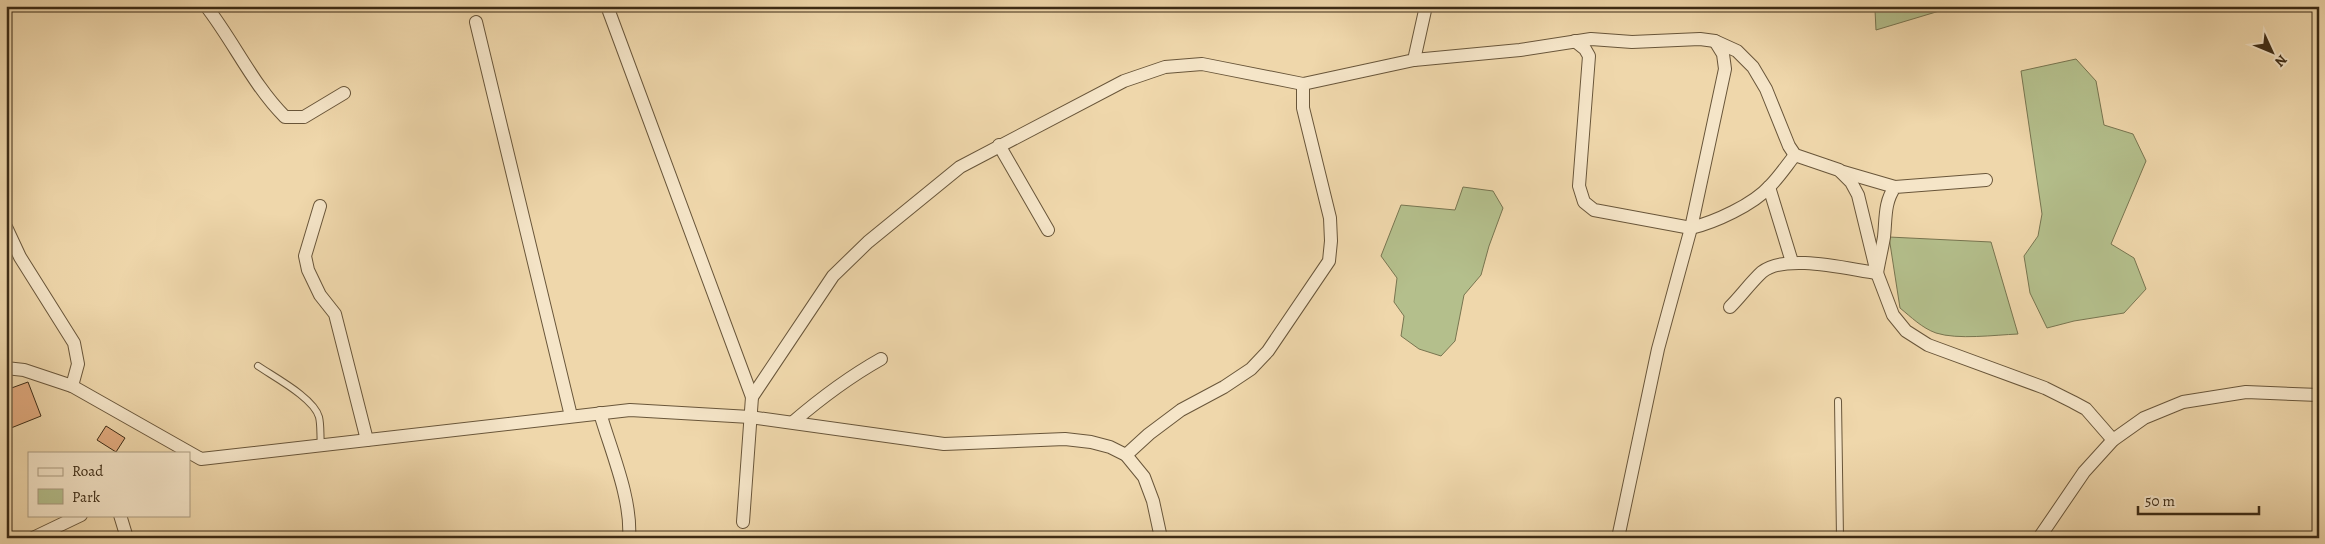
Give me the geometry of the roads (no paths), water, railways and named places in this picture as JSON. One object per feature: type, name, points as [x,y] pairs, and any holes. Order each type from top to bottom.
[{"type":"street","points":[[206,6],[232,42],[268,99],[285,117],[304,117],[344,93]]},
{"type":"street","points":[[607,6],[752,397],[743,522]]},
{"type":"street","points":[[1414,60],[1426,6]]},
{"type":"street","points":[[476,22],[571,416]]},
{"type":"street","points":[[752,397],[834,276],[868,242],[960,167],[998,145],[1124,81],[1165,67],[1202,64],[1302,84],[1414,60],[1510,52],[1591,38],[1632,42],[1700,39],[1715,41],[1737,51],[1753,67],[1766,89],[1789,146],[1795,155],[1895,187],[1986,180]]},
{"type":"street","points":[[1575,41],[1590,56],[1579,186],[1584,202],[1594,210],[1691,228],[1705,224],[1741,207],[1770,188],[1795,155]]},
{"type":"street","points":[[1618,538],[1658,349],[1691,228],[1725,69],[1723,54],[1715,41]]},
{"type":"street","points":[[1126,455],[1149,434],[1181,410],[1224,387],[1251,369],[1268,351],[1329,261],[1331,241],[1330,218],[1303,108],[1302,84]]},
{"type":"street","points":[[998,145],[1048,230]]},
{"type":"street","points":[[1839,170],[1851,182],[1858,195],[1876,273],[1893,315],[1906,331],[1928,345],[2045,388],[2073,402],[2086,409],[2113,440]]},
{"type":"street","points":[[1876,273],[1884,238],[1886,206],[1889,195],[1895,187]]},
{"type":"street","points":[[1770,188],[1792,262]]},
{"type":"street","points":[[320,206],[306,256],[308,270],[320,295],[335,314],[368,440]]},
{"type":"street","points":[[6,227],[20,257],[74,343],[78,364],[72,386]]},
{"type":"street","points":[[1730,307],[1762,272],[1777,264],[1792,262],[1876,273]]},
{"type":"street","points":[[793,422],[818,400],[856,373],[881,359]]},
{"type":"street","points":[[6,368],[24,370],[72,386],[179,452]]},
{"type":"street","points":[[2040,538],[2084,472],[2113,440],[2144,418],[2183,402],[2246,392],[2319,395]]},
{"type":"street","points":[[195,462],[321,445],[630,410],[750,417],[944,444],[1065,439],[1104,446],[1126,455],[1144,477],[1161,538]]},
{"type":"street","points":[[600,413],[623,490],[630,522],[628,538]]},
{"type":"street","points":[[33,538],[79,516]]},
{"type":"street","points":[[120,516],[127,538]]},
{"type":"lane","points":[[258,366],[301,396],[316,410],[319,418],[321,445]]},
{"type":"lane","points":[[1838,401],[1840,538]]}]
